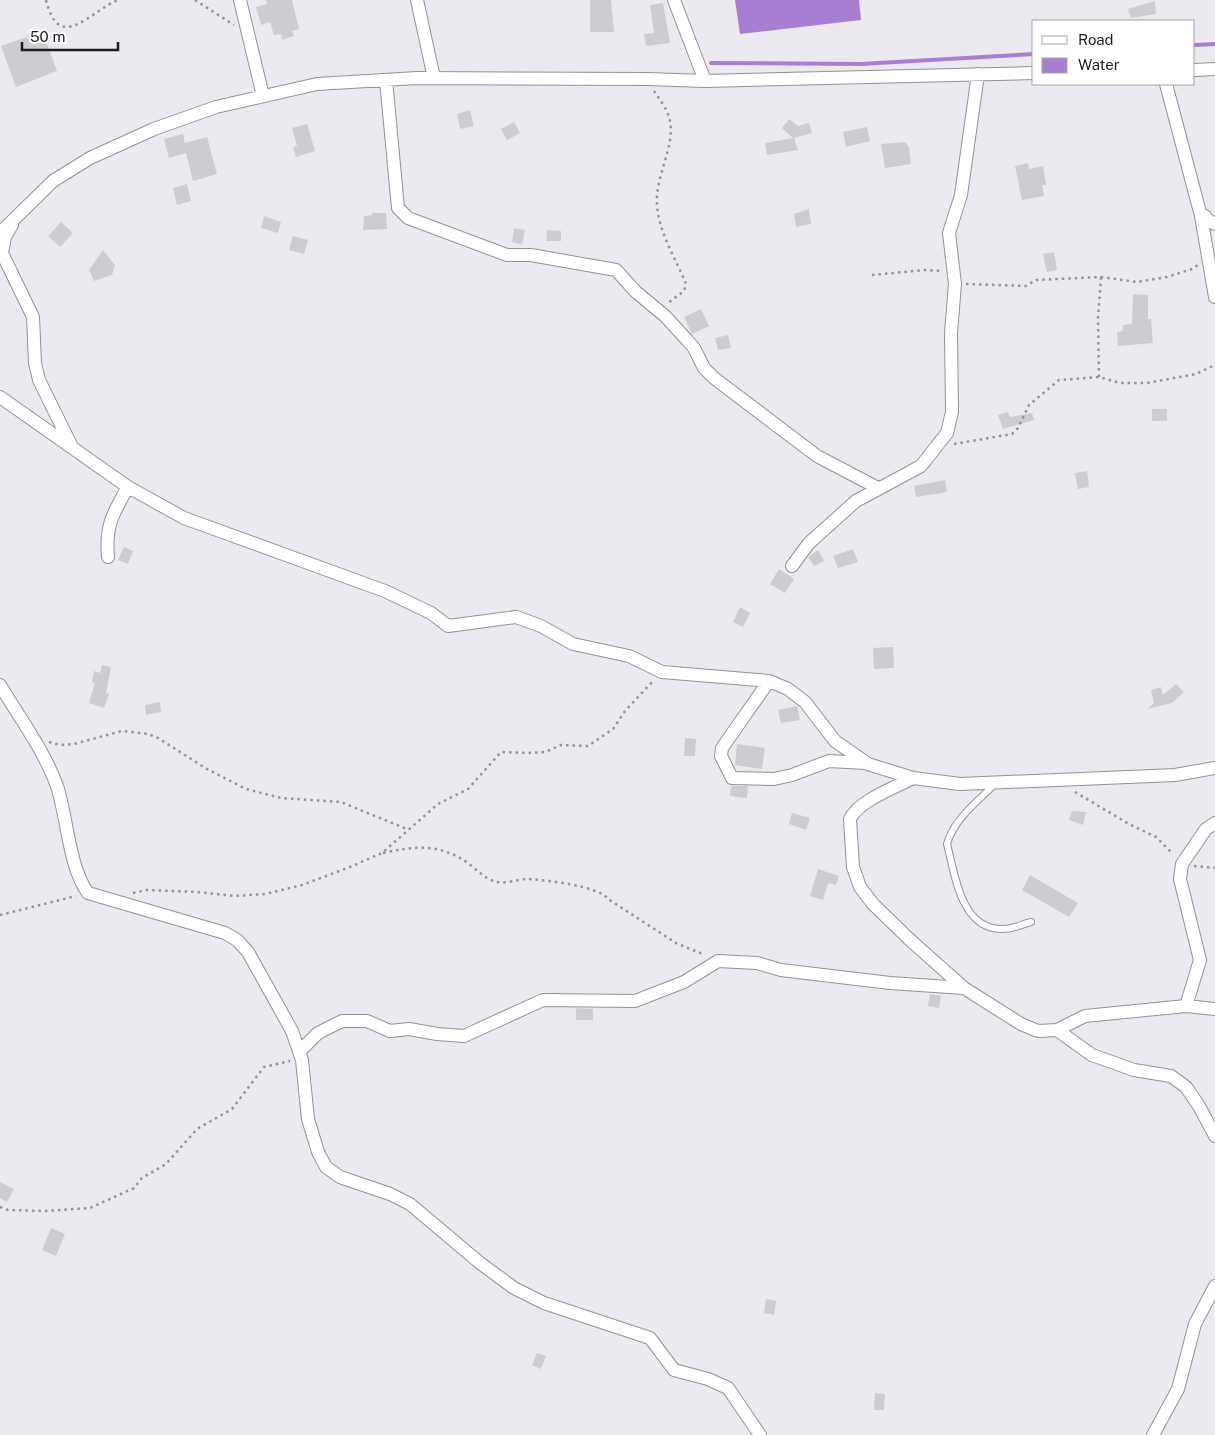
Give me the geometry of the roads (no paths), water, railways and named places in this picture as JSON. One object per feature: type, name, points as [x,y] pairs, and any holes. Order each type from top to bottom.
[{"type":"street","points":[[240,0],[263,96]]},
{"type":"street","points":[[417,0],[434,78]]},
{"type":"street","points":[[674,0],[705,81]]},
{"type":"street","points":[[1195,70],[1215,69]]},
{"type":"street","points":[[0,233],[53,181],[90,158],[154,129],[216,107],[316,84],[434,78],[705,81],[1032,73]]},
{"type":"street","points":[[792,566],[809,543],[856,501],[921,466],[947,433],[952,412],[951,332],[954,280],[949,233],[961,195],[965,174],[978,74]]},
{"type":"street","points":[[386,80],[398,208],[408,218],[507,255],[531,255],[616,270],[694,348],[704,368],[714,378],[817,456],[878,488]]},
{"type":"street","points":[[1166,85],[1201,216],[1215,297]]},
{"type":"street","points":[[1201,216],[1215,214]]},
{"type":"street","points":[[1201,216],[1215,224]]},
{"type":"street","points":[[14,221],[5,237],[2,253],[33,317],[35,363],[39,380],[73,450]]},
{"type":"street","points":[[0,397],[128,487],[184,518],[385,591],[431,613],[448,626],[509,616],[516,617],[541,626],[573,644],[629,656],[662,672],[769,681],[788,689],[805,702],[835,741],[868,764]]},
{"type":"street","points":[[108,557],[106,537],[108,523],[128,487]]},
{"type":"street","points":[[769,681],[722,748],[721,756],[732,778],[774,778],[792,775],[829,761],[868,764],[913,778],[960,784],[1175,776],[1215,768]]},
{"type":"street","points":[[0,685],[43,754],[57,787],[79,878],[88,893],[225,933],[237,940],[248,952],[292,1031],[301,1055],[308,1119],[318,1152],[326,1167],[340,1177],[390,1194],[410,1204],[480,1263],[514,1288],[544,1303],[650,1338],[674,1370],[708,1379],[728,1388],[760,1435]]},
{"type":"street","points":[[913,778],[878,796],[852,814],[850,819],[853,867],[860,887],[873,904],[908,939],[964,988],[1021,1024],[1038,1031],[1057,1030],[1085,1016],[1186,1006],[1215,1009]]},
{"type":"street","points":[[1186,1006],[1200,960],[1180,879],[1182,864],[1206,829],[1215,823]]},
{"type":"street","points":[[301,1055],[318,1033],[342,1020],[367,1021],[390,1031],[409,1029],[464,1036],[543,1000],[635,1001],[684,982],[718,961],[758,963],[781,970],[890,983],[964,988]]},
{"type":"street","points":[[1057,1030],[1092,1055],[1134,1070],[1171,1076],[1186,1087],[1199,1106],[1215,1136]]},
{"type":"street","points":[[1153,1435],[1178,1389],[1195,1324],[1215,1286]]},
{"type":"lane","points":[[998,782],[964,814],[950,833],[946,844],[965,909],[976,920],[1004,929],[1031,922]]},
{"type":"water","points":[[735,0],[859,0],[861,20],[740,34]]},
{"type":"waterway","points":[[1195,45],[1215,44]]},
{"type":"waterway","points":[[711,63],[861,64],[1032,54]]}]
